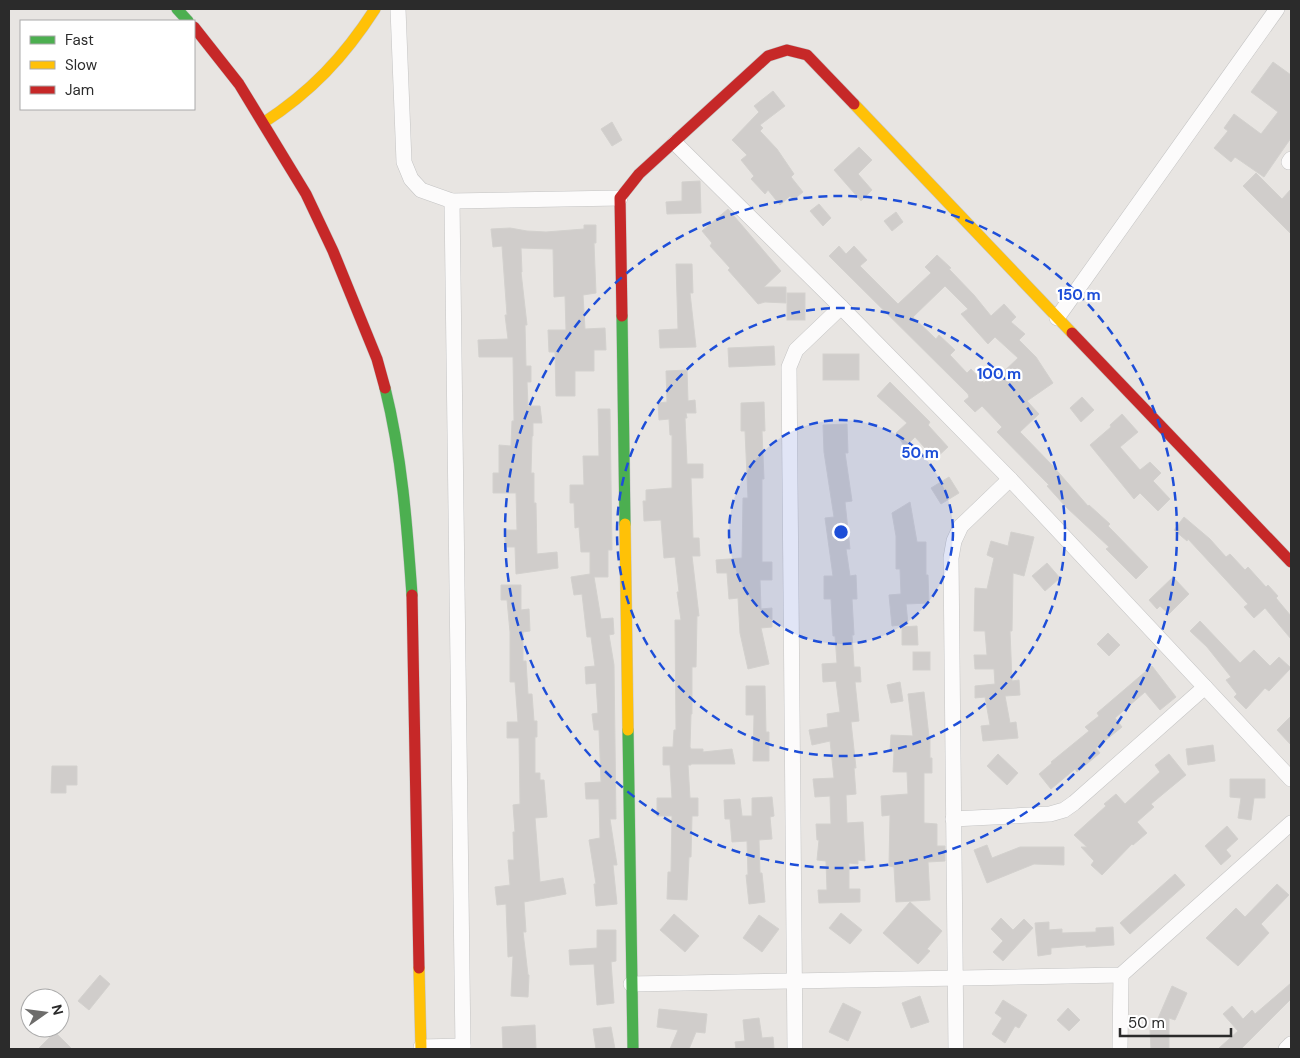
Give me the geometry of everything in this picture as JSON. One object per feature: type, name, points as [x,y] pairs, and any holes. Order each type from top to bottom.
[{"type":"street","points":[[177,9],[187,20]]},
{"type":"street","points":[[263,123],[304,94],[327,72],[364,27],[375,9]]},
{"type":"street","points":[[398,9],[404,162],[411,179],[422,190],[452,201],[620,198]]},
{"type":"street","points":[[1057,318],[1277,9]]},
{"type":"street","points":[[195,29],[222,61],[263,123],[306,194],[333,251],[377,359],[392,416],[405,496],[412,597],[421,1048],[463,1048],[452,201]]},
{"type":"street","points":[[632,1049],[620,198],[629,184],[768,56],[781,50],[794,49],[807,55],[1291,562]]},
{"type":"street","points":[[675,143],[841,307],[1010,479],[1291,779]]},
{"type":"street","points":[[795,1049],[789,367],[796,350],[841,307]]},
{"type":"street","points":[[956,1049],[951,558],[954,542],[961,526],[1010,479]]},
{"type":"street","points":[[953,819],[1050,814],[1064,810],[1205,687]]},
{"type":"street","points":[[631,984],[1121,975],[1291,824]]},
{"type":"street","points":[[1120,1049],[1121,975]]},
{"type":"street","points":[[1286,1049],[1291,1044]]},
{"type":"building","points":[[1273,62],[1291,75],[1291,138],[1264,177],[1235,157],[1231,162],[1214,148],[1228,131],[1224,128],[1234,114],[1261,134],[1278,112],[1251,92]]},
{"type":"building","points":[[773,91],[785,106],[760,125],[763,128],[760,131],[777,149],[794,174],[791,177],[803,192],[793,200],[790,196],[780,205],[768,190],[765,194],[751,179],[754,176],[741,160],[747,155],[732,140],[759,112],[754,106]]},
{"type":"building","points":[[612,122],[622,140],[612,146],[601,129]]},
{"type":"building","points":[[859,147],[872,160],[858,174],[872,190],[861,201],[834,170]]},
{"type":"building","points":[[1256,173],[1282,199],[1291,189],[1291,234],[1243,186]]},
{"type":"building","points":[[700,181],[701,213],[667,214],[666,202],[682,201],[682,182]]},
{"type":"building","points":[[819,204],[831,218],[823,226],[810,211]]},
{"type":"building","points":[[728,209],[781,271],[764,287],[786,287],[786,303],[765,302],[758,304],[710,246],[712,243],[702,231]]},
{"type":"building","points":[[896,212],[903,222],[892,231],[884,221]]},
{"type":"building","points":[[584,225],[596,225],[596,243],[594,243],[596,293],[583,295],[585,329],[605,328],[606,350],[594,350],[594,371],[575,371],[575,396],[556,396],[555,352],[549,352],[548,330],[566,330],[565,296],[554,297],[553,249],[521,248],[521,272],[527,325],[525,325],[526,366],[531,366],[531,382],[527,382],[528,406],[540,406],[542,423],[533,423],[532,436],[531,473],[534,473],[537,554],[557,552],[558,568],[516,574],[515,547],[505,547],[505,530],[517,530],[516,493],[493,493],[493,473],[499,473],[499,445],[511,446],[512,421],[514,421],[513,357],[479,357],[478,340],[508,339],[502,246],[493,247],[491,229],[510,228],[546,232],[584,229]]},
{"type":"building","points":[[839,246],[846,254],[854,246],[867,260],[860,266],[898,304],[931,273],[925,267],[937,255],[951,268],[949,269],[991,316],[1004,304],[1016,317],[1011,322],[1025,334],[1019,340],[1036,357],[1053,383],[1027,401],[1039,414],[1020,432],[1088,506],[1110,524],[1108,526],[1148,567],[1136,579],[1106,549],[1109,547],[1066,507],[1047,486],[1049,485],[997,432],[1002,427],[982,406],[975,412],[964,401],[969,397],[968,394],[829,256]],"holes":[[[945,286],[968,309],[961,314],[988,344],[995,337],[1018,358],[1000,375],[997,371],[984,383],[971,369],[967,373],[950,355],[955,350],[939,335],[936,339],[913,317]]]},
{"type":"building","points":[[676,264],[692,264],[693,293],[690,293],[696,347],[660,348],[659,330],[678,329]]},
{"type":"building","points":[[787,293],[805,293],[805,320],[787,320]]},
{"type":"building","points":[[774,346],[775,365],[729,367],[728,348]]},
{"type":"building","points":[[823,354],[859,354],[859,380],[823,380]]},
{"type":"building","points":[[687,370],[688,401],[695,400],[696,413],[686,413],[687,418],[685,418],[687,464],[703,464],[703,478],[691,478],[693,538],[699,538],[700,556],[692,556],[699,616],[697,616],[696,667],[692,667],[690,747],[691,749],[703,749],[703,752],[732,749],[735,764],[688,765],[690,798],[698,798],[698,816],[692,816],[687,900],[667,899],[668,872],[671,872],[672,816],[657,816],[657,798],[672,798],[670,765],[663,765],[663,747],[673,747],[674,730],[676,730],[675,620],[681,620],[677,592],[679,592],[675,557],[664,558],[661,520],[644,521],[643,501],[646,501],[646,490],[672,488],[672,435],[670,435],[669,419],[659,420],[658,403],[667,402],[666,371]]},
{"type":"building","points":[[890,382],[930,422],[928,425],[948,447],[935,459],[915,437],[905,447],[896,433],[907,423],[877,396]]},
{"type":"building","points":[[1082,397],[1094,410],[1081,422],[1070,408]]},
{"type":"building","points":[[764,402],[765,431],[762,431],[764,479],[762,479],[762,562],[772,562],[772,580],[760,580],[761,609],[772,608],[772,627],[761,628],[769,664],[748,669],[740,633],[738,598],[729,599],[727,573],[717,573],[716,560],[742,558],[743,498],[748,498],[745,431],[741,431],[741,403]]},
{"type":"building","points":[[598,409],[610,409],[612,550],[608,550],[608,577],[594,577],[601,619],[613,618],[614,634],[609,635],[614,665],[616,819],[610,819],[617,865],[613,865],[617,904],[596,906],[594,884],[596,884],[589,840],[600,838],[599,799],[586,799],[585,783],[601,782],[599,730],[594,730],[592,714],[598,713],[596,683],[586,684],[585,667],[595,666],[591,637],[587,637],[582,594],[574,595],[571,577],[590,574],[590,552],[581,552],[579,527],[575,528],[574,503],[570,503],[570,485],[584,485],[583,456],[599,456]]},
{"type":"building","points":[[1122,414],[1138,432],[1120,447],[1140,470],[1150,462],[1161,473],[1153,481],[1170,499],[1158,511],[1140,493],[1134,499],[1090,445],[1111,427],[1110,425]]},
{"type":"building","points":[[847,424],[848,453],[845,453],[852,501],[845,502],[850,549],[846,549],[850,576],[856,575],[857,599],[852,599],[854,635],[852,635],[854,667],[860,667],[861,682],[855,682],[859,721],[851,722],[856,768],[854,768],[856,794],[846,795],[847,823],[863,822],[865,861],[858,860],[858,864],[849,863],[849,889],[860,889],[860,902],[819,903],[818,890],[827,890],[826,861],[817,860],[819,840],[817,840],[816,824],[831,824],[830,796],[815,797],[813,779],[834,778],[830,741],[812,745],[809,730],[828,727],[827,714],[840,712],[836,681],[823,682],[822,664],[837,663],[831,599],[824,599],[824,576],[833,576],[825,518],[834,517],[824,452],[823,425]]},
{"type":"building","points":[[949,477],[959,493],[941,504],[931,488]]},
{"type":"building","points":[[910,502],[917,542],[926,542],[926,575],[928,575],[929,603],[906,604],[908,624],[892,626],[889,595],[901,594],[900,569],[896,569],[896,536],[892,513]]},
{"type":"building","points":[[1184,517],[1210,539],[1226,557],[1230,554],[1245,570],[1248,567],[1266,587],[1268,585],[1278,596],[1276,598],[1291,616],[1291,639],[1265,608],[1254,618],[1244,607],[1248,604],[1188,539],[1187,541],[1174,530]]},
{"type":"building","points":[[1011,532],[1034,537],[1024,576],[1013,573],[1012,631],[1010,631],[1012,681],[1019,680],[1020,695],[1005,696],[1010,723],[1016,722],[1018,738],[983,741],[981,726],[990,725],[985,697],[975,698],[975,686],[995,684],[994,669],[975,669],[974,655],[987,655],[985,631],[974,631],[975,588],[987,589],[994,558],[987,555],[991,541],[1008,546]]},
{"type":"building","points":[[1047,563],[1060,578],[1045,591],[1032,576]]},
{"type":"building","points":[[1173,577],[1189,594],[1169,614],[1160,606],[1157,609],[1149,600]]},
{"type":"building","points":[[501,585],[521,585],[521,610],[529,609],[530,631],[523,632],[523,661],[526,661],[528,694],[532,694],[534,721],[537,721],[535,773],[540,773],[540,780],[544,780],[547,817],[535,818],[540,882],[563,878],[566,894],[524,902],[526,932],[523,932],[529,975],[528,997],[511,996],[513,956],[508,957],[506,904],[497,905],[495,887],[510,885],[508,860],[514,860],[513,832],[515,832],[513,805],[520,804],[519,738],[507,738],[507,722],[518,722],[515,682],[510,682],[510,632],[507,600],[501,600]]},
{"type":"building","points":[[1200,621],[1240,663],[1254,650],[1270,666],[1279,657],[1291,668],[1269,691],[1265,688],[1246,709],[1234,697],[1237,694],[1226,680],[1231,677],[1207,647],[1190,631]]},
{"type":"building","points":[[917,626],[918,645],[902,645],[902,627]]},
{"type":"building","points":[[1108,633],[1120,645],[1109,656],[1097,644]]},
{"type":"building","points":[[913,652],[930,652],[930,670],[913,670]]},
{"type":"building","points":[[1152,666],[1176,697],[1160,710],[1145,692],[1115,718],[1122,727],[1096,748],[1100,753],[1077,772],[1075,769],[1051,789],[1039,774],[1089,731],[1085,727],[1099,716],[1097,713]]},
{"type":"building","points":[[900,682],[903,701],[891,703],[887,685]]},
{"type":"building","points":[[746,686],[765,686],[766,732],[769,732],[769,761],[753,761],[754,715],[746,715]]},
{"type":"building","points":[[924,692],[930,737],[932,773],[924,773],[924,823],[937,824],[937,846],[945,846],[945,861],[928,862],[930,900],[896,902],[894,867],[889,866],[890,815],[882,816],[881,796],[908,794],[907,772],[893,772],[894,751],[890,751],[891,735],[913,736],[908,694]]},
{"type":"building","points":[[1291,716],[1291,745],[1277,730]]},
{"type":"building","points":[[1213,745],[1215,761],[1188,765],[1186,749]]},
{"type":"building","points":[[998,754],[1018,773],[1007,785],[987,766]]},
{"type":"building","points":[[1169,754],[1186,775],[1151,804],[1154,807],[1137,822],[1147,833],[1132,844],[1102,875],[1091,865],[1094,861],[1081,847],[1087,847],[1074,835],[1106,806],[1104,804],[1116,794],[1125,804],[1160,772],[1155,765]]},
{"type":"building","points":[[52,766],[77,766],[77,785],[66,785],[66,793],[51,793]]},
{"type":"building","points":[[1230,779],[1265,779],[1265,798],[1254,798],[1251,820],[1238,818],[1241,798],[1230,797]]},
{"type":"building","points":[[772,797],[774,816],[770,817],[772,839],[759,840],[760,873],[762,873],[765,902],[749,904],[746,875],[748,875],[747,841],[732,842],[730,819],[725,819],[724,800],[740,799],[742,816],[752,816],[752,798]]},
{"type":"building","points":[[1227,826],[1238,839],[1226,850],[1231,856],[1221,865],[1205,846]]},
{"type":"building","points":[[987,845],[992,858],[1020,847],[1064,847],[1064,865],[1034,864],[987,883],[974,850]]},
{"type":"building","points":[[1175,874],[1185,885],[1130,934],[1120,923]]},
{"type":"building","points":[[1277,884],[1289,895],[1261,924],[1269,933],[1238,966],[1206,938],[1236,908],[1245,917]]},
{"type":"building","points":[[910,902],[942,931],[927,949],[930,951],[918,964],[883,933]]},
{"type":"building","points":[[841,913],[862,930],[850,944],[829,928]]},
{"type":"building","points":[[674,914],[699,936],[685,952],[660,930]]},
{"type":"building","points":[[759,915],[779,929],[762,952],[743,938]]},
{"type":"building","points":[[1001,918],[1013,930],[1024,919],[1033,928],[1003,961],[993,952],[1003,941],[991,929]]},
{"type":"building","points":[[1049,922],[1049,930],[1062,929],[1062,933],[1096,932],[1096,928],[1113,927],[1114,945],[1051,948],[1051,954],[1038,956],[1035,923]]},
{"type":"building","points":[[597,930],[616,930],[616,961],[611,962],[614,1003],[597,1005],[594,964],[570,965],[569,950],[597,948]]},
{"type":"building","points":[[100,975],[110,984],[89,1010],[78,1001]]},
{"type":"building","points":[[1291,983],[1291,999],[1241,1049],[1218,1049],[1238,1031],[1223,1014],[1232,1006],[1243,1019],[1252,1010],[1255,1014]]},
{"type":"building","points":[[1172,986],[1187,993],[1175,1020],[1169,1018],[1169,1049],[1151,1049],[1150,1030],[1153,1030]]},
{"type":"building","points":[[920,996],[929,1022],[911,1028],[902,1003]]},
{"type":"building","points":[[1003,1000],[1027,1015],[1019,1028],[1015,1026],[1005,1043],[992,1034],[1002,1018],[995,1013]]},
{"type":"building","points":[[843,1003],[861,1012],[848,1041],[829,1032]]},
{"type":"building","points":[[1068,1008],[1080,1020],[1069,1031],[1057,1020]]},
{"type":"building","points":[[659,1009],[707,1014],[705,1033],[696,1032],[689,1049],[670,1049],[678,1030],[657,1027]]},
{"type":"building","points":[[759,1018],[762,1038],[773,1037],[774,1049],[736,1049],[735,1042],[745,1041],[743,1020]]},
{"type":"building","points":[[535,1025],[536,1049],[503,1049],[502,1027]]},
{"type":"building","points":[[611,1027],[615,1049],[596,1049],[593,1029]]},
{"type":"building","points":[[49,1038],[61,1038],[72,1049],[38,1049]]},
{"type":"traffic: fast","points":[[177,9],[187,20]]},
{"type":"traffic: fast","points":[[622,316],[625,524]]},
{"type":"traffic: fast","points":[[385,388],[400,465],[412,595]]},
{"type":"traffic: fast","points":[[628,730],[633,1049]]},
{"type":"traffic: slow","points":[[263,123],[296,99],[339,58],[375,9]]},
{"type":"traffic: slow","points":[[854,104],[1072,333]]},
{"type":"traffic: slow","points":[[625,524],[628,730]]},
{"type":"traffic: slow","points":[[419,968],[421,1049]]},
{"type":"traffic: jam","points":[[195,28],[239,84],[306,194],[333,251],[377,359],[385,388]]},
{"type":"traffic: jam","points":[[622,316],[620,198],[639,174],[768,56],[787,50],[807,55],[854,104]]},
{"type":"traffic: jam","points":[[1072,333],[1291,562]]},
{"type":"traffic: jam","points":[[412,595],[419,968]]}]
